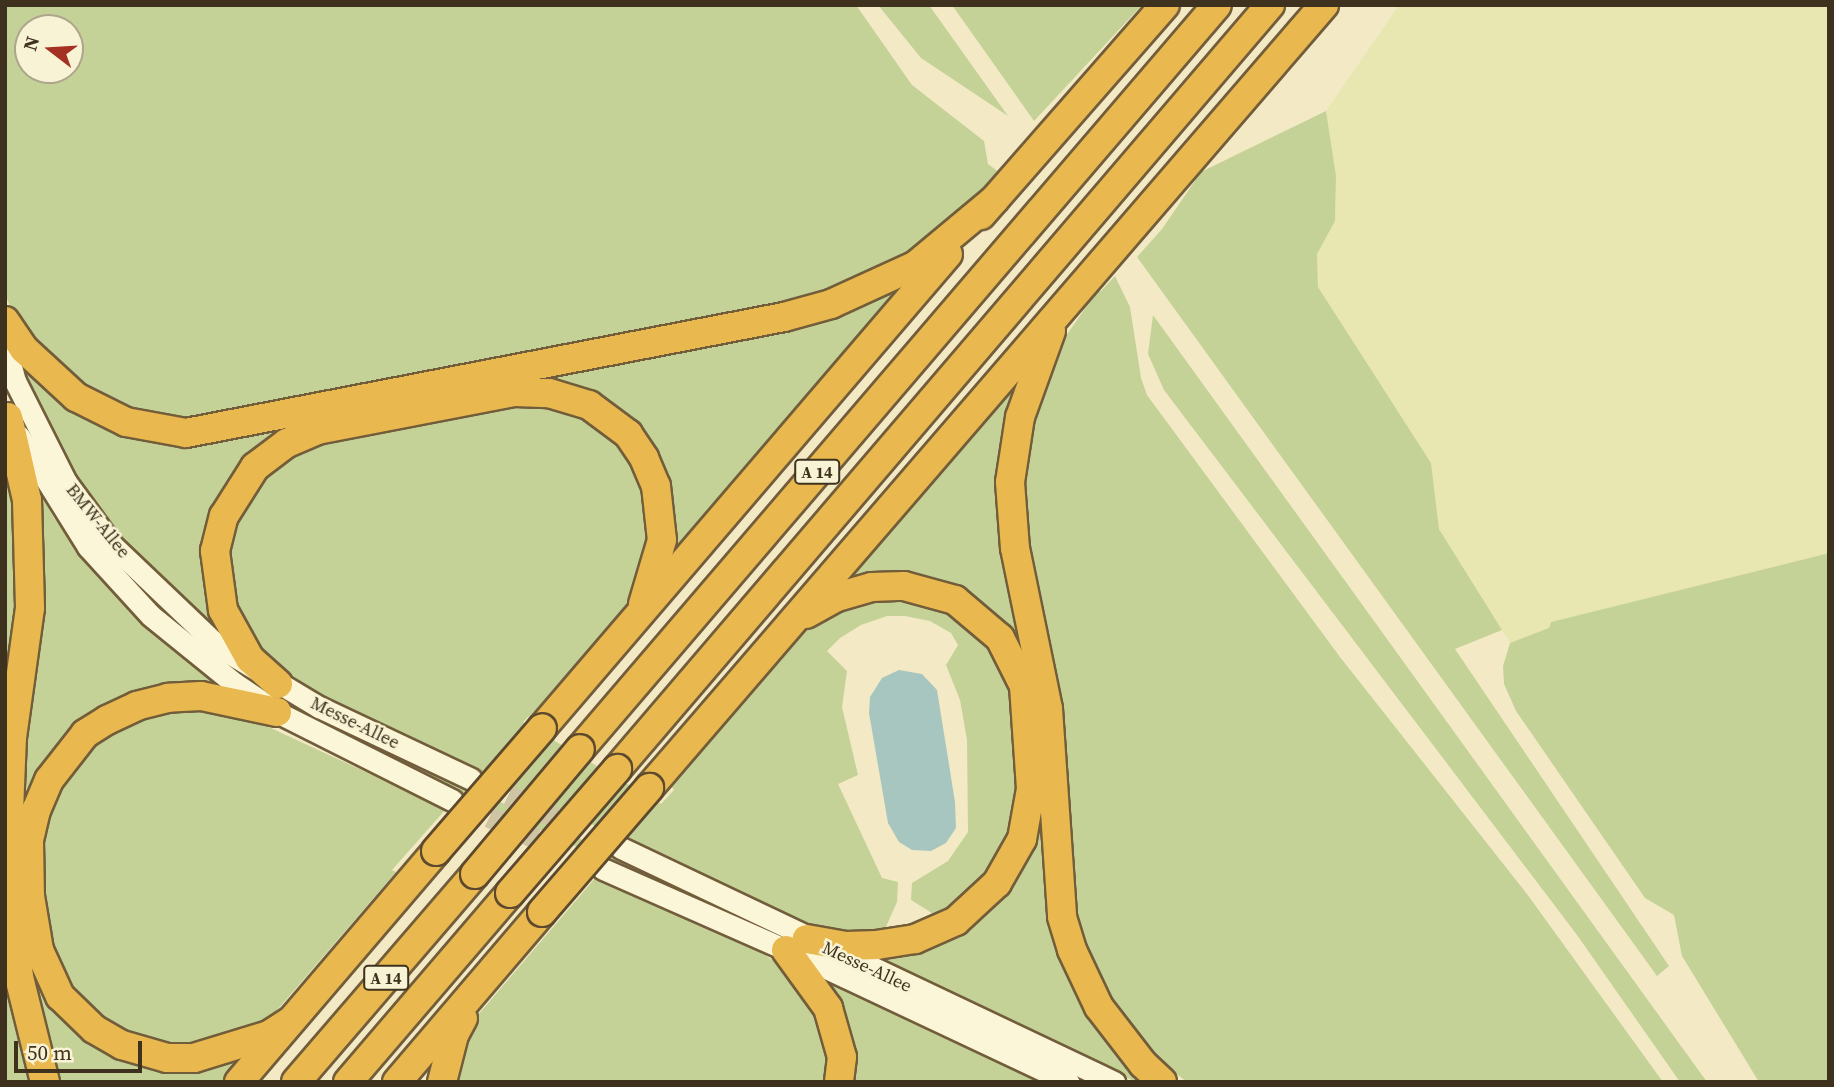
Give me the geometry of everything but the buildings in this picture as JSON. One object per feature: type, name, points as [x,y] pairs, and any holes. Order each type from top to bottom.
[{"type":"highway","points":[[239,1082],[1165,5]]},
{"type":"highway","name":"A 14","points":[[296,1082],[1217,5]]},
{"type":"highway","name":"A 14","points":[[348,1082],[1270,5]]},
{"type":"highway","points":[[397,1082],[1065,302],[1104,262],[1222,120],[1324,5]]},
{"type":"highway","points":[[5,321],[24,349],[76,397],[126,422],[186,433],[784,317],[831,304],[916,265],[994,201]]},
{"type":"highway","points":[[1065,302],[1042,350],[1020,417],[1010,482],[1015,548],[1048,709],[1065,928],[1072,950],[1100,1007],[1143,1065],[1162,1082]]},
{"type":"highway","points":[[278,684],[250,659],[223,610],[215,551],[224,516],[255,467],[287,443],[317,430],[502,395],[549,393],[589,405],[628,434],[644,458],[656,486],[662,540],[639,616]]},
{"type":"highway","points":[[7,414],[27,500],[30,608],[12,737],[6,863],[19,977],[45,1082]]},
{"type":"highway","points":[[784,630],[837,597],[872,587],[904,586],[955,600],[964,607],[1000,638],[1024,686],[1031,789],[1022,839],[997,883],[956,921],[915,939],[877,945],[796,944],[828,1008],[842,1056],[839,1082]]},
{"type":"highway","points":[[277,712],[201,696],[168,698],[137,706],[85,734],[49,780],[36,810],[29,841],[30,896],[39,950],[61,996],[94,1029],[121,1045],[167,1058],[194,1058],[269,1035],[289,1023]]},
{"type":"highway","points":[[442,1082],[454,1035],[485,979]]},
{"type":"main road","name":"BMW-Allee","points":[[5,344],[15,381],[66,482],[112,545],[219,647],[278,684]]},
{"type":"main road","name":"BMW-Allee","points":[[7,414],[43,480],[88,547],[150,615],[234,683],[277,712]]},
{"type":"main road","name":"Messe-Allee","points":[[278,684],[319,707],[471,779]]},
{"type":"main road","name":"Messe-Allee","points":[[277,712],[452,800]]},
{"type":"main road","name":"Messe-Allee","points":[[621,848],[796,944],[1068,1082]]},
{"type":"main road","name":"Messe-Allee","points":[[603,869],[796,944],[1114,1082]]},
{"type":"shaded area","points":[[1399,5],[1829,5],[1829,553],[1551,622],[1549,628],[1510,643],[1439,529],[1431,463],[1318,287],[1317,254],[1335,221],[1336,176],[1326,111]]},
{"type":"green space","points":[[5,5],[856,5],[912,85],[984,141],[988,164],[1000,173],[965,212],[917,251],[825,297],[211,424],[104,406],[18,326],[5,294]]},
{"type":"green space","points":[[878,5],[929,5],[1008,116],[921,58]]},
{"type":"green space","points":[[952,5],[1142,5],[1034,121]]},
{"type":"green space","points":[[1326,111],[1336,176],[1335,221],[1317,254],[1318,287],[1431,463],[1439,529],[1502,630],[1455,649],[1669,966],[1657,976],[1137,257],[1162,229],[1201,172]]},
{"type":"green space","points":[[920,268],[660,576],[669,507],[590,399],[317,423],[230,487],[225,644],[113,532],[80,486],[36,403],[13,347],[155,437],[735,334]]},
{"type":"green space","points":[[1115,276],[1130,307],[1141,378],[1147,395],[1340,657],[1527,894],[1663,1082],[1187,1082],[1150,1053],[1120,1016],[1099,982],[1073,912],[1022,510],[1024,448],[1057,349],[1097,291],[1101,291]]},
{"type":"green space","points":[[1153,315],[1707,1082],[1680,1082],[1577,935],[1164,390],[1148,354]]},
{"type":"green space","points":[[1029,358],[1017,403],[1051,888],[1152,1082],[1136,1082],[859,954],[999,894],[1036,719],[976,606],[834,592]]},
{"type":"green space","points":[[549,400],[620,437],[655,514],[633,598],[532,717],[523,722],[661,804],[674,790],[671,786],[797,638],[815,622],[879,595],[957,610],[1007,664],[1025,784],[1010,848],[943,920],[911,900],[912,883],[948,861],[968,832],[967,740],[960,700],[946,665],[958,645],[951,633],[930,621],[887,616],[861,625],[840,638],[827,651],[847,671],[842,707],[858,775],[838,784],[882,878],[898,882],[897,902],[881,938],[860,937],[814,926],[787,915],[312,694],[254,650],[223,576],[240,499],[291,448]]},
{"type":"green space","points":[[5,455],[15,488],[24,575],[5,727]]},
{"type":"green space","points":[[34,481],[54,518],[130,610],[195,667],[224,687],[146,693],[23,813],[17,796]]},
{"type":"green space","points":[[1829,553],[1829,1082],[1759,1082],[1682,956],[1674,915],[1645,898],[1516,711],[1504,684],[1503,666],[1510,643],[1549,628],[1551,622]]},
{"type":"green space","points":[[199,706],[247,717],[446,809],[392,870],[396,872],[272,1016],[247,1032],[193,1048],[140,1044],[73,997],[43,934],[42,818],[85,747],[130,717]]},
{"type":"green space","points":[[305,708],[380,746],[1103,1082],[1084,1082],[374,753],[300,716]]},
{"type":"green space","points":[[596,877],[761,952],[793,975],[811,995],[834,1082],[452,1082],[461,1040],[477,1016]]},
{"type":"green space","points":[[5,935],[38,1082],[5,1082]]},
{"type":"green space","points":[[33,964],[86,1036],[235,1057],[240,1064],[225,1082],[56,1082],[29,966]]},
{"type":"green space","points":[[824,976],[1053,1082],[849,1082],[820,982]]},
{"type":"water","points":[[899,670],[922,674],[937,690],[955,802],[956,828],[946,843],[931,851],[912,850],[899,842],[888,823],[869,713],[870,697],[882,678]]},
{"type":"tunnel","points":[[480,782],[616,846]]},
{"type":"tunnel","points":[[461,804],[597,866]]}]
